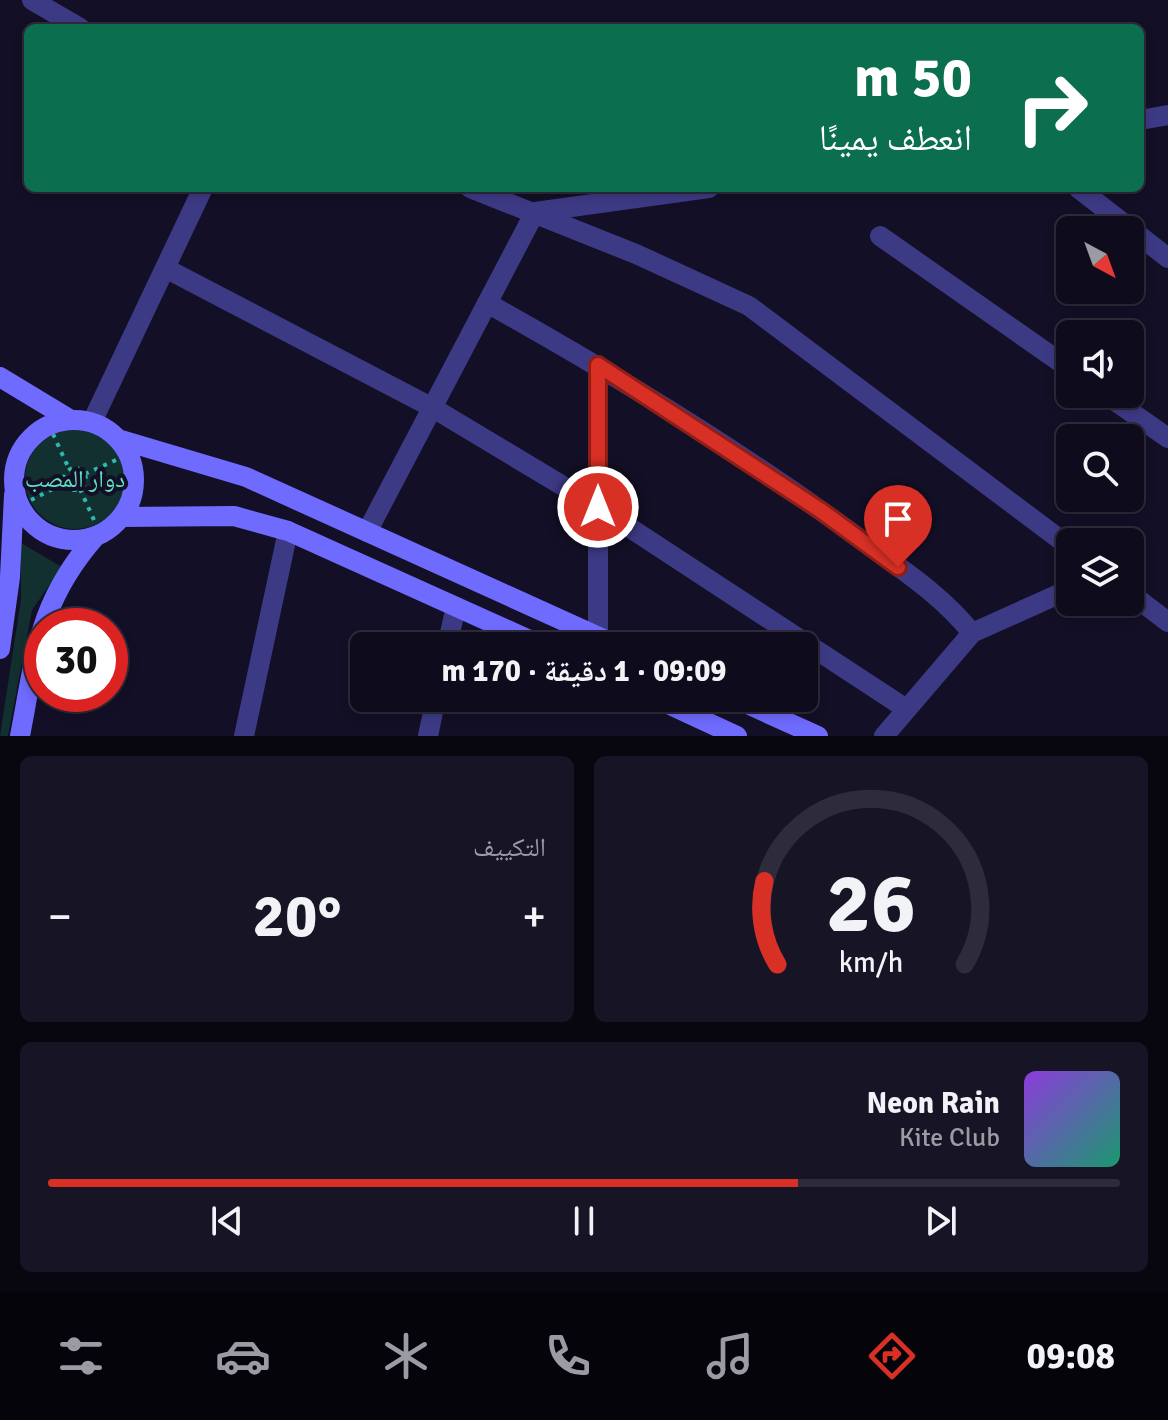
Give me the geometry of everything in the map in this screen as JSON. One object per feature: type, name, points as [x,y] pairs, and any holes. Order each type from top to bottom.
[{"type":"main road","points":[[0,377],[81,421],[130,457],[134,478],[131,499],[121,517]]},
{"type":"main road","points":[[81,421],[49,425],[30,439],[17,458],[22,511],[44,533],[65,540],[96,530],[121,517],[234,516],[288,531],[512,632]]},
{"type":"main road","points":[[119,448],[246,477],[587,632]]},
{"type":"main road","points":[[0,461],[19,491],[0,649]]},
{"type":"main road","points":[[20,736],[42,622],[70,566],[96,530]]},
{"type":"main road","points":[[685,712],[737,736]]},
{"type":"main road","points":[[765,712],[818,736]]},
{"type":"street","points":[[32,0],[73,24]]},
{"type":"street","points":[[1144,119],[1168,115]]},
{"type":"street","points":[[81,421],[165,268],[201,192]]},
{"type":"street","points":[[481,192],[535,212],[749,306],[1056,536]]},
{"type":"street","points":[[535,212],[680,192]]},
{"type":"street","points":[[1083,192],[1168,258]]},
{"type":"street","points":[[367,532],[535,212]]},
{"type":"street","points":[[880,236],[1056,359]]},
{"type":"street","points":[[165,268],[433,408],[598,507],[905,708]]},
{"type":"street","points":[[487,303],[598,365],[820,510],[949,604],[972,633]]},
{"type":"street","points":[[598,365],[598,632]]},
{"type":"street","points":[[1125,408],[1168,438]]},
{"type":"street","points":[[244,736],[288,531]]},
{"type":"street","points":[[884,736],[972,633],[1056,595]]},
{"type":"street","points":[[1144,604],[1168,622]]},
{"type":"street","points":[[450,632],[456,607]]},
{"type":"street","points":[[428,736],[433,712]]},
{"type":"path","points":[[53,434],[69,469],[65,483]]},
{"type":"path","points":[[85,474],[119,448]]},
{"type":"path","points":[[69,469],[76,468],[85,474]]},
{"type":"path","points":[[65,483],[72,490],[80,489],[85,484],[85,474]]},
{"type":"path","points":[[19,491],[65,483]]},
{"type":"path","points":[[80,489],[96,530]]},
{"type":"green space","name":"دوار المصب","points":[[75,429],[94,432],[111,443],[122,460],[125,479],[122,498],[111,515],[94,526],[75,529],[56,526],[39,515],[28,498],[25,479],[28,460],[39,443],[56,432]]},
{"type":"green space","points":[[21,543],[62,567],[33,608],[24,608],[24,652],[8,736],[0,736],[21,599]]},
{"type":"route","points":[[598,507],[598,365],[820,510],[898,567]]}]
